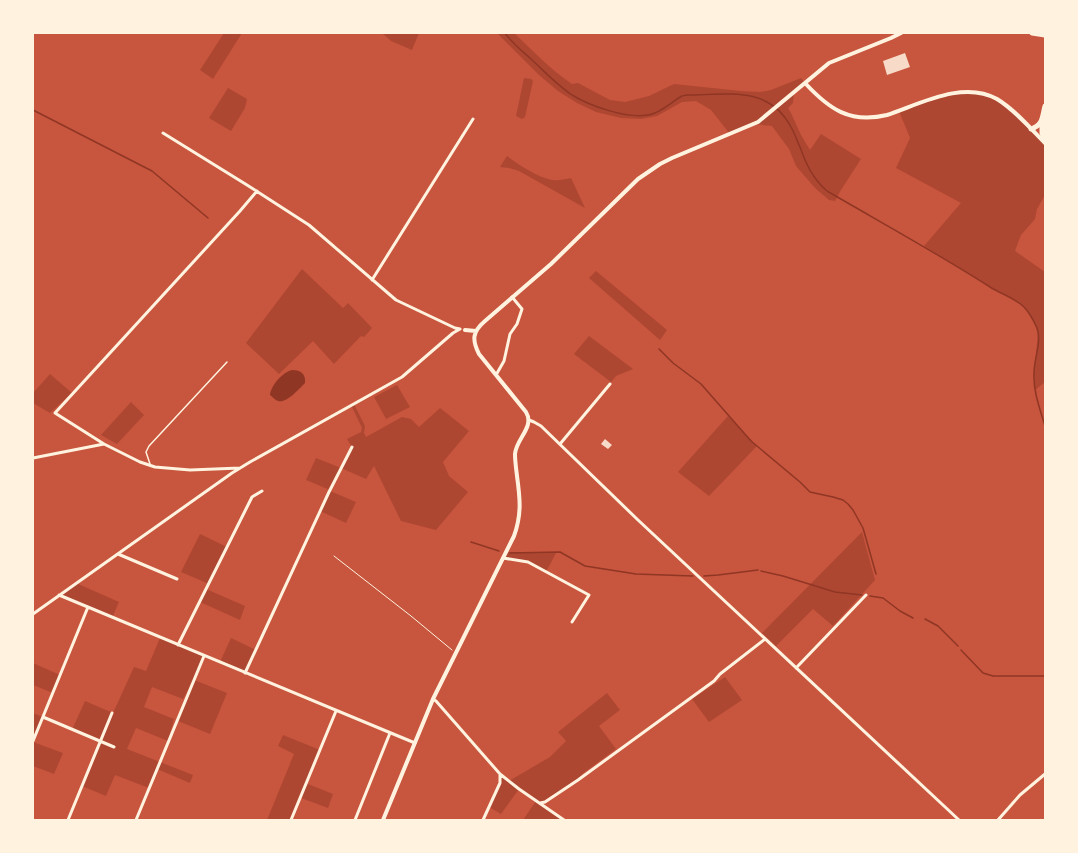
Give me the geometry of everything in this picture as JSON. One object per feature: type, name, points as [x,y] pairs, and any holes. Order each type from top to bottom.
[{"type":"main road","points":[[1032,33],[1045,35]]},
{"type":"main road","points":[[1045,106],[1042,120],[1042,133],[1045,142]]},
{"type":"main road","points":[[1031,129],[1039,126],[1042,120]]},
{"type":"street","points":[[383,820],[433,699],[514,536],[520,515],[515,454],[529,420],[526,412],[482,359],[477,350],[474,338],[476,331],[481,324],[551,264],[627,189],[646,173],[672,158],[754,124],[770,113],[829,63],[901,33]]},
{"type":"street","points":[[805,83],[823,102],[833,109],[851,116],[864,118],[887,115],[951,94],[974,93],[992,97],[1006,106],[1045,142]]},
{"type":"street","points":[[372,280],[473,119]]},
{"type":"street","points":[[163,134],[257,191],[309,225],[398,301],[455,328],[476,331]]},
{"type":"street","points":[[241,468],[190,470],[151,466],[104,444],[54,413],[257,191]]},
{"type":"street","points":[[496,375],[504,361],[510,334],[521,316],[522,309],[512,297]]},
{"type":"street","points":[[33,614],[241,468],[402,377],[453,333],[460,329]]},
{"type":"street","points":[[560,444],[610,384]]},
{"type":"street","points":[[529,420],[541,426],[638,520],[959,820]]},
{"type":"street","points":[[33,458],[104,444]]},
{"type":"street","points":[[245,673],[330,490],[352,447]]},
{"type":"street","points":[[178,645],[252,497],[262,491]]},
{"type":"street","points":[[118,554],[177,579]]},
{"type":"street","points":[[503,558],[528,562],[589,595],[572,622]]},
{"type":"street","points":[[59,595],[336,711],[415,742]]},
{"type":"street","points":[[796,668],[866,595]]},
{"type":"street","points":[[33,741],[88,607]]},
{"type":"street","points":[[540,803],[545,802],[578,780],[708,686],[720,674],[765,639]]},
{"type":"street","points":[[136,820],[204,656]]},
{"type":"street","points":[[433,699],[441,706],[500,774],[564,820]]},
{"type":"street","points":[[291,820],[336,711]]},
{"type":"street","points":[[68,820],[112,713]]},
{"type":"street","points":[[43,717],[114,747]]},
{"type":"street","points":[[355,820],[390,733]]},
{"type":"street","points":[[483,820],[500,783],[500,774]]},
{"type":"street","points":[[998,820],[1020,795],[1045,774]]},
{"type":"lane","points":[[151,466],[146,452],[149,446],[227,362]]},
{"type":"path","points":[[334,556],[411,616],[455,653]]},
{"type":"shaded area","points":[[224,33],[242,33],[213,79],[200,70]]},
{"type":"shaded area","points":[[382,33],[419,33],[412,50],[391,41]]},
{"type":"shaded area","points":[[497,33],[514,33],[564,79],[572,84],[578,83],[610,100],[625,102],[649,96],[674,84],[760,92],[771,90],[801,78],[805,83],[794,92],[793,103],[788,108],[810,150],[821,134],[861,159],[835,201],[829,200],[815,188],[796,166],[789,149],[772,126],[754,124],[730,134],[711,110],[696,101],[682,102],[657,116],[641,119],[621,118],[596,112],[577,103],[558,91],[539,75]]},
{"type":"shaded area","points":[[524,78],[531,79],[533,81],[525,117],[522,119],[516,116]]},
{"type":"shaded area","points":[[228,88],[247,99],[245,108],[231,131],[209,118]]},
{"type":"shaded area","points":[[959,93],[987,95],[1006,106],[1045,143],[1045,195],[1037,209],[1035,219],[1021,235],[1015,251],[1045,272],[1045,382],[1035,390],[1034,374],[1038,333],[1025,308],[924,246],[961,203],[896,168],[910,138],[899,111],[927,101]]},
{"type":"shaded area","points":[[507,156],[540,176],[552,180],[571,178],[585,208],[519,171],[500,167]]},
{"type":"shaded area","points":[[302,269],[343,308],[348,303],[372,328],[364,337],[361,336],[334,364],[313,341],[279,374],[246,343]]},
{"type":"shaded area","points":[[596,271],[667,330],[660,340],[589,278]]},
{"type":"shaded area","points":[[589,336],[633,369],[616,376],[611,382],[574,354]]},
{"type":"shaded area","points":[[292,370],[298,371],[304,375],[305,383],[289,398],[277,401],[270,395],[271,391],[281,376]]},
{"type":"shaded area","points":[[50,374],[72,393],[50,413],[33,403],[33,393]]},
{"type":"shaded area","points":[[397,385],[410,407],[386,419],[374,397]]},
{"type":"shaded area","points":[[131,402],[144,415],[117,444],[101,435]]},
{"type":"shaded area","points":[[354,404],[365,426],[364,433],[366,437],[402,417],[411,419],[419,427],[440,408],[469,431],[443,462],[449,476],[468,492],[436,530],[401,521],[374,466],[366,479],[341,468],[352,447],[347,439],[361,432],[362,428],[351,405]]},
{"type":"shaded area","points":[[728,416],[757,446],[709,496],[678,472]]},
{"type":"shaded area","points":[[316,458],[341,468],[330,491],[356,502],[346,523],[320,511],[330,490],[306,480]]},
{"type":"shaded area","points":[[862,532],[875,580],[833,626],[813,609],[776,646],[762,633]]},
{"type":"shaded area","points":[[200,534],[227,547],[209,584],[181,572]]},
{"type":"shaded area","points":[[506,552],[556,553],[546,572],[528,562],[503,558]]},
{"type":"shaded area","points":[[76,583],[119,602],[112,618],[59,595]]},
{"type":"shaded area","points":[[206,589],[245,606],[240,620],[200,602]]},
{"type":"shaded area","points":[[160,638],[204,656],[194,680],[227,693],[210,734],[178,721],[192,682],[183,699],[152,687],[144,707],[174,719],[168,741],[136,728],[127,749],[193,775],[190,783],[157,769],[149,788],[115,775],[106,796],[82,786],[100,742],[72,730],[85,701],[113,713],[134,667],[146,671]]},
{"type":"shaded area","points":[[231,638],[256,650],[245,673],[220,662]]},
{"type":"shaded area","points":[[33,663],[60,675],[53,693],[33,685]]},
{"type":"shaded area","points":[[725,677],[742,700],[709,722],[692,699]]},
{"type":"shaded area","points":[[607,693],[620,710],[599,726],[616,749],[582,774],[578,780],[540,803],[564,820],[523,820],[536,801],[519,789],[501,814],[489,807],[500,783],[500,774],[509,781],[550,757],[566,741],[558,732]]},
{"type":"shaded area","points":[[33,713],[43,717],[33,741]]},
{"type":"shaded area","points":[[283,735],[320,750],[303,792],[308,784],[333,794],[328,808],[301,798],[291,820],[267,820],[294,754],[278,746]]},
{"type":"shaded area","points":[[33,742],[63,753],[54,774],[33,766]]},
{"type":"building","points":[[905,53],[910,67],[887,75],[883,61]]},
{"type":"building","points":[[605,439],[612,445],[608,449],[601,444]]},
{"type":"waterway","points":[[505,33],[517,47],[566,91],[580,99],[609,111],[639,116],[653,114],[682,96],[687,95],[746,95],[759,98],[771,104],[782,114],[791,127],[810,171],[827,191],[930,250],[994,290],[1016,301],[1026,309],[1037,328],[1039,339],[1034,367],[1034,380],[1037,400],[1045,426]]},
{"type":"waterway","points":[[33,110],[152,171],[208,218]]},
{"type":"waterway","points":[[659,349],[673,363],[701,384],[751,441],[810,492],[843,500],[848,504],[863,528],[876,574]]},
{"type":"waterway","points":[[471,542],[499,551]]},
{"type":"waterway","points":[[510,553],[560,552],[585,566],[636,574],[693,576]]},
{"type":"waterway","points":[[704,576],[758,570]]},
{"type":"waterway","points":[[761,571],[835,592],[862,595]]},
{"type":"waterway","points":[[870,596],[883,598],[900,611],[913,618]]},
{"type":"waterway","points":[[925,619],[938,626],[958,646]]},
{"type":"waterway","points":[[961,650],[983,673],[993,676],[1045,676]]}]
